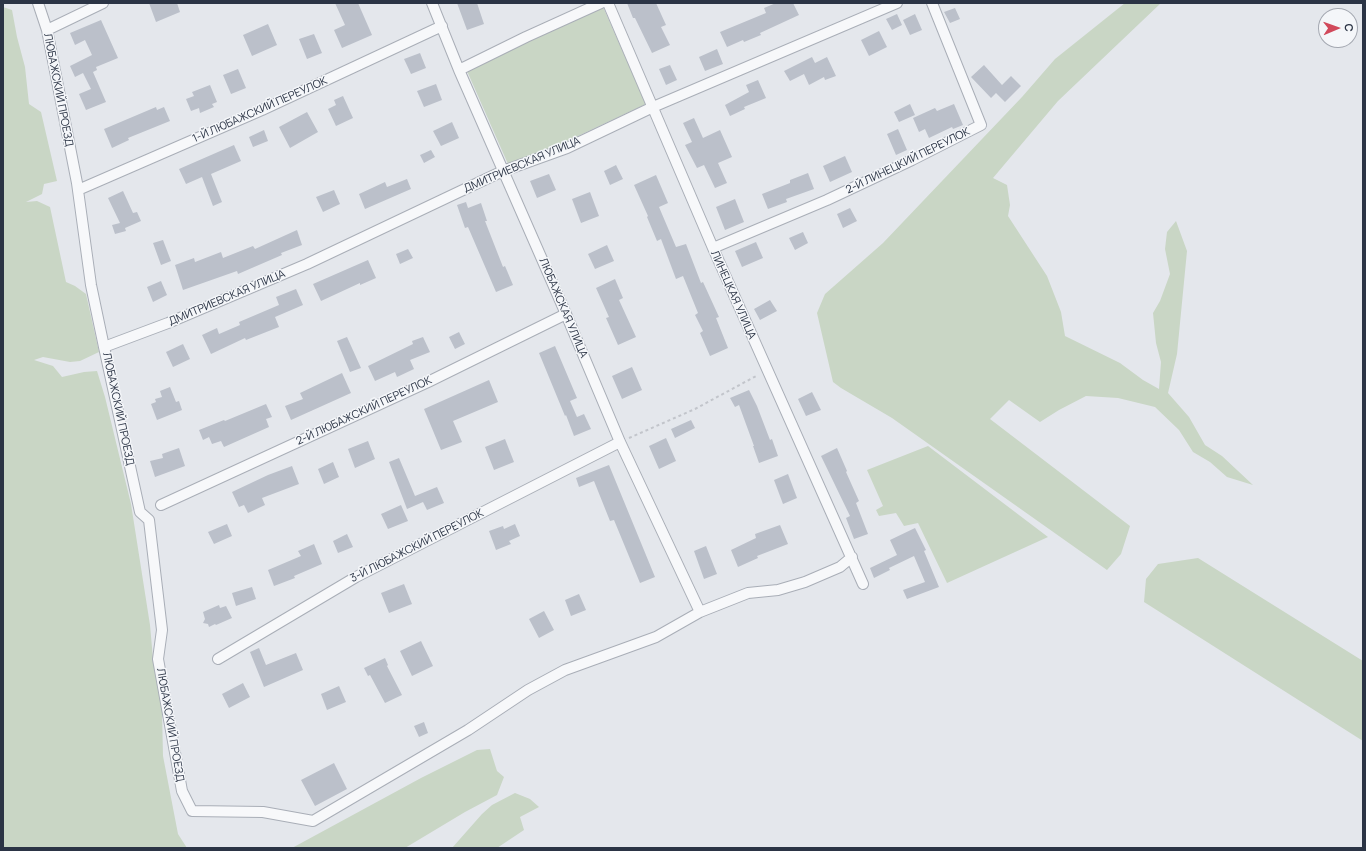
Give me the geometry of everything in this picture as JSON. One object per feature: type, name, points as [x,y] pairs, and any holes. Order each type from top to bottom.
[{"type":"street","name":"ЛЮБАЖСКИЙ ПРОЕЗД","points":[[38,3],[47,30],[78,190],[92,285],[104,347],[140,512],[149,520],[162,630],[158,659],[182,791],[192,811],[263,812],[314,821],[468,730],[528,690],[564,670],[656,637],[700,612]]},
{"type":"street","points":[[47,30],[103,3]]},
{"type":"street","name":"ЛЮБАЖСКАЯ УЛИЦА","points":[[432,3],[459,70],[566,314],[620,442],[700,612]]},
{"type":"street","points":[[459,70],[526,37],[601,3]]},
{"type":"street","name":"ЛИНЕЦКАЯ УЛИЦА","points":[[608,3],[712,248],[863,584]]},
{"type":"street","name":"ДМИТРИЕВСКАЯ УЛИЦА","points":[[104,347],[168,323],[307,264],[503,171],[567,148],[653,107],[897,3]]},
{"type":"street","name":"2-Й ЛИНЕЦКИЙ ПЕРЕУЛОК","points":[[712,248],[828,200],[981,125],[932,3]]},
{"type":"street","name":"1-Й ЛЮБАЖСКИЙ ПЕРЕУЛОК","points":[[78,190],[262,110],[442,26]]},
{"type":"street","name":"2-Й ЛЮБАЖСКИЙ ПЕРЕУЛОК","points":[[161,505],[428,382],[566,314]]},
{"type":"street","name":"3-Й ЛЮБАЖСКИЙ ПЕРЕУЛОК","points":[[218,659],[356,577],[620,442]]},
{"type":"street","points":[[700,612],[748,592],[778,590],[805,582],[840,567],[852,557]]},
{"type":"path","points":[[620,442],[695,409],[766,370]]},
{"type":"green space","points":[[1125,3],[1161,3],[1058,101],[993,178],[1007,185],[1010,205],[1008,216],[1047,276],[1061,312],[1065,336],[1120,363],[1143,380],[1159,389],[1161,362],[1156,343],[1153,313],[1160,301],[1170,274],[1165,249],[1167,232],[1176,221],[1187,251],[1177,354],[1168,393],[1189,417],[1205,445],[1222,456],[1253,485],[1227,477],[1210,462],[1193,452],[1179,430],[1155,407],[1118,398],[1086,396],[1040,422],[1009,400],[990,419],[1130,526],[1121,554],[1107,570],[892,418],[833,382],[817,313],[825,294],[883,243],[1022,97],[1055,59]]},
{"type":"green space","points":[[599,5],[604,9],[646,104],[561,144],[508,164],[467,71]]},
{"type":"green space","points":[[3,7],[12,10],[25,67],[29,104],[41,112],[57,181],[44,184],[42,194],[26,202],[37,201],[50,207],[66,282],[75,286],[86,294],[99,352],[80,361],[70,362],[43,357],[34,360],[53,366],[62,377],[84,372],[97,371],[105,397],[131,504],[162,711],[163,756],[178,834],[187,848],[3,848]]},
{"type":"green space","points":[[928,446],[1048,537],[947,583],[918,523],[904,526],[896,513],[879,516],[876,510],[883,506],[867,470]]},
{"type":"green space","points":[[1198,558],[1363,661],[1363,741],[1144,602],[1146,579],[1158,564]]},
{"type":"green space","points":[[490,749],[497,771],[504,777],[497,795],[465,812],[405,848],[292,848],[421,778],[477,750]]},
{"type":"green space","points":[[515,793],[530,799],[539,807],[520,817],[524,830],[497,848],[452,848],[492,805]]},
{"type":"building","points":[[149,3],[177,3],[180,12],[156,22]]},
{"type":"building","points":[[335,3],[358,3],[372,35],[342,48],[334,30],[345,25]]},
{"type":"building","points":[[457,3],[477,3],[484,24],[467,30]]},
{"type":"building","points":[[627,3],[656,3],[666,25],[661,27],[670,45],[652,53],[635,18],[633,18]]},
{"type":"building","points":[[776,3],[793,3],[799,15],[760,33],[761,35],[744,42],[743,40],[727,47],[720,32],[766,13],[764,8]]},
{"type":"building","points":[[955,8],[960,19],[950,23],[944,12]]},
{"type":"building","points":[[897,14],[902,25],[892,30],[886,19]]},
{"type":"building","points":[[915,14],[922,30],[910,35],[903,20]]},
{"type":"building","points":[[101,20],[118,58],[96,67],[97,70],[93,72],[106,102],[86,110],[79,94],[91,89],[83,73],[75,77],[70,66],[92,55],[85,40],[75,45],[70,33]]},
{"type":"building","points":[[268,24],[277,45],[252,56],[243,35]]},
{"type":"building","points":[[879,31],[887,47],[869,56],[861,40]]},
{"type":"building","points":[[314,34],[322,53],[307,59],[299,39]]},
{"type":"building","points":[[717,49],[723,64],[705,71],[699,57]]},
{"type":"building","points":[[420,53],[426,68],[411,74],[404,59]]},
{"type":"building","points":[[812,57],[815,63],[827,57],[836,76],[825,80],[824,77],[809,85],[804,74],[790,81],[784,71]]},
{"type":"building","points":[[670,65],[677,80],[666,85],[659,69]]},
{"type":"building","points":[[984,65],[1002,85],[1011,76],[1021,86],[1005,102],[996,93],[991,98],[971,77]]},
{"type":"building","points":[[238,69],[246,88],[231,94],[223,75]]},
{"type":"building","points":[[758,80],[766,98],[744,107],[745,109],[730,116],[725,105],[749,92],[746,85]]},
{"type":"building","points":[[436,84],[442,100],[424,107],[417,91]]},
{"type":"building","points":[[210,85],[217,102],[212,104],[214,107],[200,113],[199,108],[191,111],[186,99],[194,96],[192,92]]},
{"type":"building","points":[[343,96],[353,118],[336,126],[328,109],[336,105],[334,100]]},
{"type":"building","points":[[910,104],[915,115],[899,122],[894,112]]},
{"type":"building","points":[[954,104],[963,125],[953,129],[952,127],[929,138],[925,129],[919,132],[913,118],[935,108],[937,111]]},
{"type":"building","points":[[156,107],[157,110],[164,107],[170,121],[128,138],[129,140],[112,148],[104,129]]},
{"type":"building","points":[[307,112],[318,132],[290,148],[279,127]]},
{"type":"building","points":[[694,118],[703,138],[720,130],[732,157],[718,163],[727,183],[715,188],[704,165],[697,168],[685,145],[692,142],[683,123]]},
{"type":"building","points":[[452,122],[459,138],[441,146],[433,131]]},
{"type":"building","points":[[898,129],[907,150],[896,155],[887,134]]},
{"type":"building","points":[[264,130],[268,141],[253,147],[249,137]]},
{"type":"building","points":[[234,145],[241,161],[211,174],[222,202],[213,206],[202,177],[186,184],[179,169]]},
{"type":"building","points":[[431,150],[435,157],[424,163],[420,155]]},
{"type":"building","points":[[845,156],[852,172],[830,182],[823,166]]},
{"type":"building","points":[[616,165],[623,179],[610,185],[604,171]]},
{"type":"building","points":[[808,173],[814,189],[786,199],[787,202],[768,209],[762,194],[790,183],[790,180]]},
{"type":"building","points":[[549,174],[556,190],[537,198],[530,181]]},
{"type":"building","points":[[656,175],[668,203],[659,207],[676,247],[686,244],[701,283],[703,282],[719,317],[716,318],[728,348],[710,356],[700,333],[703,331],[695,315],[698,313],[683,276],[676,279],[661,239],[657,241],[634,185]]},
{"type":"building","points":[[407,179],[411,189],[365,209],[359,194],[385,182],[387,187]]},
{"type":"building","points":[[334,190],[340,204],[323,212],[316,197]]},
{"type":"building","points":[[123,191],[133,213],[137,212],[141,221],[125,228],[126,231],[115,234],[112,225],[120,223],[108,198]]},
{"type":"building","points":[[590,192],[599,216],[581,223],[572,199]]},
{"type":"building","points":[[735,199],[744,222],[725,230],[716,207]]},
{"type":"building","points":[[466,202],[468,208],[481,203],[487,221],[485,221],[503,267],[505,266],[513,285],[496,292],[468,227],[465,228],[457,205]]},
{"type":"building","points":[[850,208],[857,221],[843,228],[837,214]]},
{"type":"building","points":[[297,230],[302,245],[281,253],[282,255],[238,274],[237,271],[183,290],[175,265],[194,258],[195,262],[221,252],[223,258],[253,246],[255,249]]},
{"type":"building","points":[[803,232],[808,243],[795,250],[789,238]]},
{"type":"building","points":[[163,240],[171,261],[161,265],[153,243]]},
{"type":"building","points":[[756,242],[763,258],[742,267],[735,251]]},
{"type":"building","points":[[607,245],[614,261],[595,269],[588,254]]},
{"type":"building","points":[[408,249],[413,258],[400,264],[396,254]]},
{"type":"building","points":[[368,260],[376,278],[360,285],[360,283],[321,301],[313,284]]},
{"type":"building","points":[[615,279],[623,298],[619,300],[636,337],[618,345],[606,318],[609,317],[596,288]]},
{"type":"building","points":[[161,281],[167,295],[153,302],[147,287]]},
{"type":"building","points":[[296,289],[303,305],[275,317],[279,327],[246,340],[245,338],[211,354],[202,335],[217,328],[219,334],[240,325],[239,322],[279,305],[276,297]]},
{"type":"building","points":[[770,300],[777,311],[760,320],[754,309]]},
{"type":"building","points":[[459,332],[465,344],[455,349],[449,337]]},
{"type":"building","points":[[347,337],[361,368],[350,372],[337,341]]},
{"type":"building","points":[[423,337],[430,352],[410,360],[414,369],[397,377],[395,372],[375,381],[368,366],[413,344],[412,341]]},
{"type":"building","points":[[183,344],[190,359],[173,367],[166,352]]},
{"type":"building","points":[[555,346],[577,398],[570,401],[577,417],[584,414],[591,429],[574,436],[539,353]]},
{"type":"building","points":[[632,367],[642,390],[622,399],[612,376]]},
{"type":"building","points":[[342,373],[351,393],[291,420],[285,406],[303,399],[300,393]]},
{"type":"building","points":[[489,380],[498,402],[453,421],[462,442],[441,450],[424,409]]},
{"type":"building","points":[[170,387],[176,402],[179,401],[182,410],[157,420],[151,404],[156,402],[155,399],[162,397],[160,391]]},
{"type":"building","points":[[749,390],[770,440],[772,439],[778,456],[759,463],[739,405],[735,407],[730,398]]},
{"type":"building","points":[[812,392],[821,410],[806,416],[798,399]]},
{"type":"building","points":[[266,404],[272,417],[266,419],[269,427],[224,447],[221,441],[212,444],[209,437],[203,440],[199,430]]},
{"type":"building","points":[[691,420],[695,428],[675,438],[671,429]]},
{"type":"building","points":[[666,438],[676,461],[659,469],[649,446]]},
{"type":"building","points":[[505,439],[514,462],[494,470],[485,447]]},
{"type":"building","points":[[368,441],[375,459],[355,468],[348,449]]},
{"type":"building","points":[[179,448],[185,466],[155,477],[150,461],[163,458],[162,454]]},
{"type":"building","points":[[837,448],[859,501],[856,503],[868,534],[854,539],[846,518],[850,516],[821,456]]},
{"type":"building","points":[[399,458],[415,496],[437,487],[444,503],[427,510],[423,502],[407,509],[389,462]]},
{"type":"building","points":[[333,462],[339,477],[324,484],[318,469]]},
{"type":"building","points":[[609,465],[655,577],[640,583],[614,520],[610,521],[594,481],[579,487],[576,478]]},
{"type":"building","points":[[292,466],[299,484],[262,498],[265,505],[248,513],[244,505],[239,507],[232,492],[268,475]]},
{"type":"building","points":[[788,474],[797,498],[783,504],[774,480]]},
{"type":"building","points":[[401,505],[408,521],[388,529],[381,514]]},
{"type":"building","points":[[227,524],[232,536],[214,544],[208,532]]},
{"type":"building","points":[[515,524],[520,536],[509,541],[511,544],[496,550],[489,531],[503,526],[504,529]]},
{"type":"building","points":[[780,525],[788,544],[757,556],[758,558],[738,567],[731,550],[756,538],[755,534]]},
{"type":"building","points":[[915,528],[926,550],[924,551],[939,587],[907,599],[903,590],[925,582],[914,556],[889,568],[890,570],[874,578],[870,568],[897,555],[890,540]]},
{"type":"building","points":[[347,534],[353,547],[338,553],[333,541]]},
{"type":"building","points":[[314,544],[322,564],[294,576],[295,578],[274,586],[268,570],[301,556],[298,551]]},
{"type":"building","points":[[706,546],[717,574],[704,579],[694,551]]},
{"type":"building","points":[[404,584],[412,604],[389,613],[381,593]]},
{"type":"building","points":[[252,587],[256,599],[236,606],[232,593]]},
{"type":"building","points":[[579,594],[586,610],[571,616],[565,600]]},
{"type":"building","points":[[219,605],[220,608],[226,606],[232,618],[209,627],[208,624],[203,623],[205,619],[203,612]]},
{"type":"building","points":[[544,611],[554,630],[539,638],[529,619]]},
{"type":"building","points":[[421,641],[433,666],[412,676],[400,651]]},
{"type":"building","points":[[259,648],[266,665],[296,653],[303,670],[264,687],[250,652]]},
{"type":"building","points":[[385,658],[388,665],[387,666],[402,695],[385,703],[370,675],[368,676],[364,668]]},
{"type":"building","points":[[243,683],[250,697],[229,708],[222,694]]},
{"type":"building","points":[[339,686],[346,702],[327,710],[321,694]]},
{"type":"building","points":[[424,722],[428,733],[419,737],[414,726]]},
{"type":"building","points":[[334,763],[347,789],[315,806],[301,780]]}]
